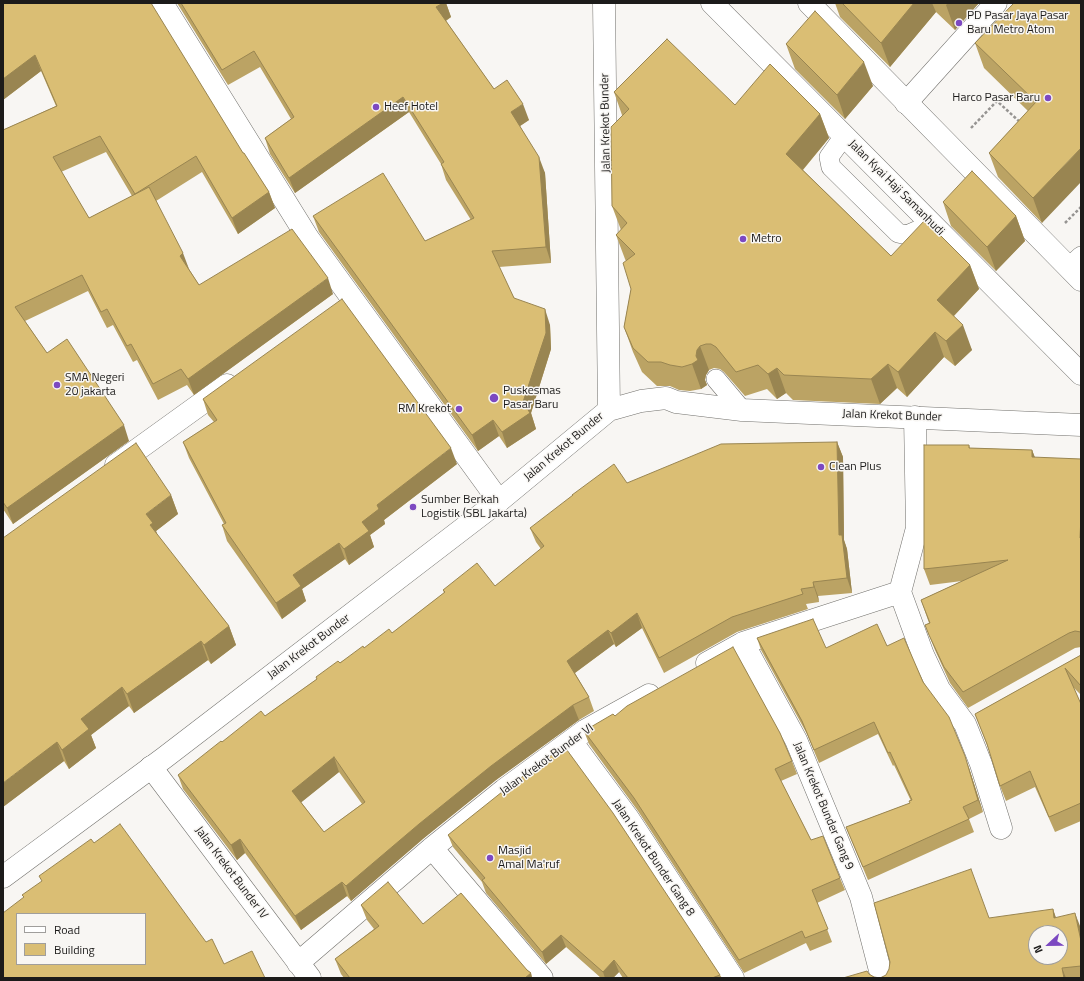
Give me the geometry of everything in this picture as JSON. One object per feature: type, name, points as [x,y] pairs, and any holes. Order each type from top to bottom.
[{"type":"street","points":[[162,3],[308,238],[499,501]]},
{"type":"street","name":"Jalan Krekot Bunder","points":[[604,3],[609,410]]},
{"type":"street","name":"Jalan Kyai Haji Samanhudi","points":[[712,3],[1081,374]]},
{"type":"street","points":[[809,3],[950,148],[1077,268]]},
{"type":"street","points":[[906,103],[996,3]]},
{"type":"street","points":[[332,311],[351,297]]},
{"type":"street","points":[[98,478],[244,373]]},
{"type":"street","name":"Jalan Krekot Bunder","points":[[3,877],[151,767],[499,501],[609,410],[641,401],[666,398],[676,402],[742,410],[1081,425]]},
{"type":"street","points":[[915,417],[917,528],[900,592],[923,655],[939,689],[965,724],[981,764],[1000,828]]},
{"type":"street","points":[[688,673],[743,643],[900,592]]},
{"type":"street","name":"Jalan Krekot Bunder Gang 9","points":[[743,643],[796,740],[861,897],[882,978]]},
{"type":"street","name":"Jalan Krekot Bunder VI","points":[[304,970],[432,848],[504,790],[586,730],[668,684]]},
{"type":"street","points":[[965,724],[985,712]]},
{"type":"street","name":"Jalan Krekot Bunder Gang 8","points":[[570,741],[628,818],[733,978]]},
{"type":"street","name":"Jalan Krekot Bunder IV","points":[[151,767],[304,970]]},
{"type":"street","points":[[432,848],[542,978]]},
{"type":"lane","points":[[844,136],[829,157],[831,167],[898,233],[907,235],[932,224]]},
{"type":"lane","points":[[716,380],[742,410]]},
{"type":"path","points":[[950,148],[997,101],[1025,127]]},
{"type":"building","points":[[3,3],[151,3],[243,153],[269,192],[232,218],[196,156],[135,194],[100,136],[53,157],[89,218],[149,187],[183,253],[180,256],[199,285],[292,229],[328,278],[188,379],[181,369],[153,384],[131,344],[127,346],[107,309],[101,312],[82,275],[15,307],[47,353],[67,339],[124,425],[7,508],[3,502],[3,130],[57,106],[35,55],[3,79]]},
{"type":"building","points":[[181,3],[443,3],[436,7],[494,89],[507,80],[523,104],[511,112],[539,157],[546,247],[492,251],[514,298],[545,309],[546,333],[523,402],[530,413],[502,432],[493,420],[472,435],[313,216],[383,173],[425,241],[474,218],[441,164],[444,162],[403,97],[289,178],[265,138],[294,117],[254,51],[222,70]]},
{"type":"building","points":[[842,3],[914,3],[881,43]]},
{"type":"building","name":"Harco Pasar Baru","points":[[1014,3],[1081,3],[1081,148],[1033,198],[989,153],[1036,102],[975,43]]},
{"type":"building","points":[[815,11],[864,62],[837,95],[786,44]]},
{"type":"building","name":"Metro","points":[[667,39],[735,105],[770,64],[820,114],[786,154],[891,256],[925,220],[970,265],[937,300],[963,325],[946,341],[935,332],[898,372],[888,364],[871,379],[784,375],[777,368],[768,374],[758,365],[736,372],[716,347],[711,344],[700,346],[697,350],[696,356],[698,360],[692,364],[682,367],[661,362],[648,362],[633,348],[624,327],[631,289],[623,263],[635,254],[616,235],[627,223],[612,206],[611,127],[629,109],[614,92]]},
{"type":"building","points":[[972,171],[1016,216],[987,247],[943,202]]},
{"type":"building","points":[[342,299],[451,448],[377,505],[379,509],[362,522],[369,531],[344,549],[339,543],[293,575],[301,586],[276,603],[222,525],[226,523],[183,442],[217,420],[203,399]]},
{"type":"building","points":[[837,442],[839,535],[842,535],[847,578],[813,582],[814,587],[801,589],[803,594],[732,617],[659,658],[637,613],[611,633],[608,630],[567,661],[589,697],[573,705],[491,766],[419,824],[346,886],[342,882],[295,916],[240,839],[231,845],[178,775],[261,711],[265,716],[317,679],[316,677],[338,661],[340,663],[363,646],[364,648],[389,629],[392,633],[445,592],[443,590],[477,563],[495,586],[544,546],[530,528],[614,464],[627,483],[721,444]],"holes":[[[334,757],[365,802],[324,832],[292,791]]]},
{"type":"building","points":[[136,443],[171,495],[146,514],[153,523],[150,525],[229,626],[204,645],[201,641],[127,694],[122,687],[81,719],[89,729],[62,750],[57,742],[3,783],[3,538]]},
{"type":"building","points":[[924,445],[969,445],[969,448],[1032,450],[1032,457],[1081,459],[1081,632],[1075,631],[1069,633],[963,692],[944,667],[929,635],[925,625],[930,623],[921,600],[1008,560],[924,569]]},
{"type":"building","points":[[813,619],[826,648],[877,624],[887,646],[904,638],[923,682],[949,717],[965,756],[978,800],[963,807],[969,819],[863,867],[846,827],[910,803],[909,801],[912,800],[890,752],[888,753],[874,722],[814,750],[802,721],[757,638]]},
{"type":"building","points":[[733,647],[780,733],[792,761],[775,769],[811,840],[823,836],[840,878],[812,890],[828,929],[805,938],[802,931],[739,960],[634,798],[584,731],[613,714],[615,716],[627,706]]},
{"type":"building","points":[[1081,655],[1081,686],[1065,668],[1081,704],[1081,803],[1049,817],[1030,771],[1000,786],[987,744],[975,714]]},
{"type":"building","points":[[564,746],[613,813],[720,975],[712,978],[628,978],[614,960],[603,972],[561,935],[542,952],[482,880],[485,878],[448,835],[507,788]]},
{"type":"building","points":[[120,824],[206,942],[212,939],[224,964],[252,951],[265,978],[3,978],[3,913],[24,897],[22,895],[42,881],[39,876],[91,839],[94,843]]},
{"type":"building","points":[[971,869],[989,918],[1053,909],[1054,918],[1075,913],[1081,941],[1081,966],[1062,968],[1064,978],[880,978],[886,975],[890,962],[874,903]]},
{"type":"building","points":[[388,882],[423,924],[461,893],[531,973],[525,978],[350,978],[335,959],[379,926],[361,905]]},
{"type":"building","points":[[867,971],[874,977],[880,978],[843,978]]},
{"type":"place","name":"PD Pasar Jaya Pasar Baru Metro Atom","points":[[959,23]]},
{"type":"place","name":"Harco Pasar Baru","points":[[1048,98]]},
{"type":"place","name":"Heef Hotel","points":[[376,107]]},
{"type":"place","name":"Metro","points":[[743,239]]},
{"type":"place","name":"SMA Negeri 20 jakarta","points":[[57,385]]},
{"type":"place","name":"Puskesmas Pasar Baru","points":[[494,398]]},
{"type":"place","name":"RM Krekot","points":[[459,409]]},
{"type":"place","name":"Clean Plus","points":[[821,467]]},
{"type":"place","name":"Sumber Berkah Logistik (SBL Jakarta)","points":[[413,507]]},
{"type":"place","name":"Masjid Amal Ma'ruf","points":[[490,858]]}]
